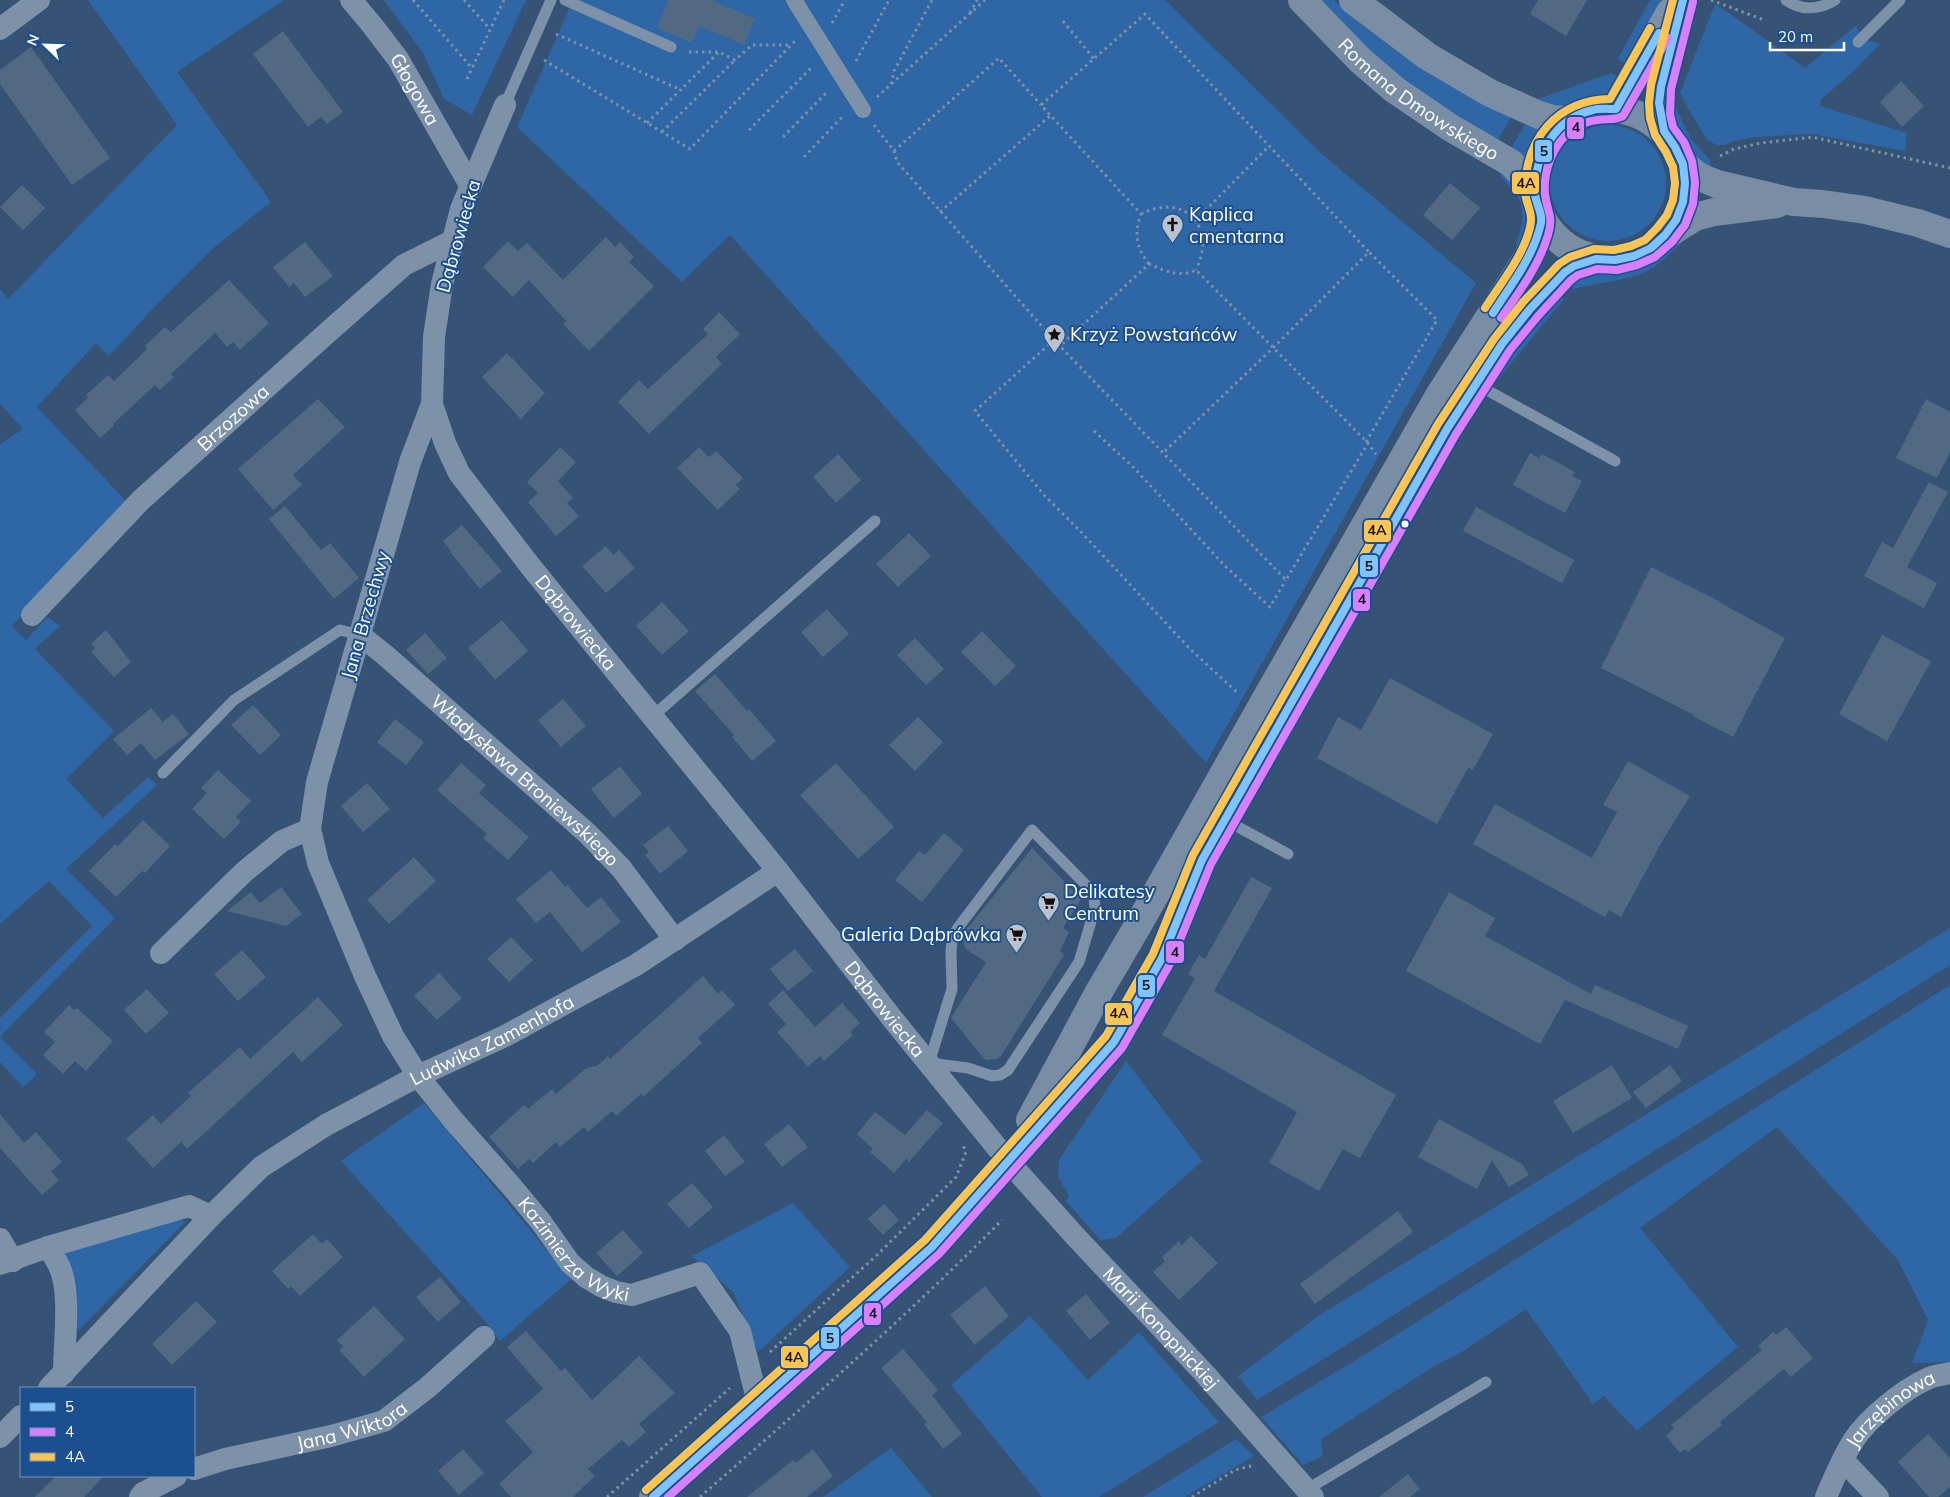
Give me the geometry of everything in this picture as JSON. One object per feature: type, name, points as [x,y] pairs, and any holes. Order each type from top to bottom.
[{"type":"main road","name":"Romana Dmowskiego","points":[[1302,0],[1360,60],[1395,90],[1451,128],[1511,163],[1528,180],[1538,207]]},
{"type":"main road","name":"Romana Dmowskiego","points":[[1353,0],[1426,56],[1490,93],[1539,115],[1552,119],[1570,120]]},
{"type":"main road","points":[[653,1497],[932,1247],[1114,1042],[1162,958],[1202,860],[1215,814],[1376,504],[1440,394],[1526,260],[1538,235],[1538,207],[1534,173],[1541,152],[1553,134],[1570,120],[1592,110],[1616,108],[1634,112],[1664,131],[1675,147],[1683,164],[1685,183],[1683,202],[1676,220],[1665,235]]},
{"type":"main road","points":[[1683,164],[1700,177],[1717,184],[1794,202],[1865,210],[1918,223],[1950,234]]},
{"type":"main road","points":[[1538,207],[1553,234],[1572,250],[1596,259],[1615,260],[1634,256],[1650,248],[1665,235],[1694,217],[1714,212],[1794,202]]},
{"type":"main road","points":[[1008,1161],[1100,990],[1215,814],[1448,429],[1502,344],[1554,282],[1574,266],[1596,259]]},
{"type":"street","points":[[0,29],[39,0]]},
{"type":"street","name":"Głogowa","points":[[351,0],[398,59],[470,185]]},
{"type":"street","points":[[794,0],[860,105]]},
{"type":"street","points":[[1616,108],[1677,0]]},
{"type":"street","points":[[1664,131],[1659,109],[1661,86],[1683,0]]},
{"type":"street","name":"Dąbrowiecka","points":[[505,105],[470,185],[452,241],[442,284],[434,337],[432,404],[445,443],[459,473],[531,567],[654,716],[1008,1161]]},
{"type":"street","name":"Brzozowa","points":[[32,615],[141,500],[404,265],[452,241]]},
{"type":"street","name":"Jana Brzechwy","points":[[418,1076],[393,1036],[365,976],[318,863],[310,829],[316,782],[410,462],[432,404]]},
{"type":"street","name":"Władysława Broniewskiego","points":[[360,635],[588,834],[621,868],[675,940]]},
{"type":"street","points":[[161,953],[244,872],[282,841],[310,829]]},
{"type":"street","name":"Ludwika Zamenhofa","points":[[56,1381],[211,1216],[261,1167],[326,1125],[418,1076],[505,1036],[636,965],[778,871]]},
{"type":"street","name":"Kazimierza Wyki","points":[[418,1076],[453,1120],[535,1215],[570,1263],[586,1277],[616,1292],[632,1295],[700,1273],[740,1331],[758,1403]]},
{"type":"street","name":"Marii Konopnickiej","points":[[1008,1161],[1075,1236],[1204,1373],[1310,1493]]},
{"type":"street","points":[[0,1239],[7,1262],[48,1247],[189,1206],[211,1216]]},
{"type":"street","points":[[48,1247],[60,1268],[65,1295],[56,1381]]},
{"type":"street","name":"Jana Wiktora","points":[[195,1470],[225,1459],[322,1438],[384,1421],[426,1388],[484,1337]]},
{"type":"street","name":"Jarzębinowa","points":[[1826,1497],[1854,1439],[1882,1409],[1911,1388],[1929,1378],[1950,1373]]},
{"type":"street","points":[[0,1437],[20,1417]]},
{"type":"street","name":"Jarzębinowa","points":[[1843,1460],[1878,1497]]},
{"type":"street","points":[[140,1497],[174,1477]]},
{"type":"lane","name":"Dąbrowiecka","points":[[505,105],[552,0]]},
{"type":"lane","points":[[566,0],[671,47]]},
{"type":"lane","points":[[1786,0],[1802,8],[1819,7],[1835,0]]},
{"type":"lane","points":[[1858,42],[1900,0]]},
{"type":"lane","points":[[1478,335],[1473,367],[1476,384],[1615,461]]},
{"type":"lane","points":[[654,716],[875,521]]},
{"type":"lane","points":[[163,773],[234,700],[340,630],[360,635]]},
{"type":"lane","points":[[1215,814],[1288,854]]},
{"type":"lane","points":[[1032,830],[1090,889],[1094,897],[1095,908],[1079,962],[1008,1070],[1000,1075],[992,1076],[968,1068],[929,1063],[952,989],[951,952],[952,940],[957,928],[1032,830]]},
{"type":"lane","points":[[1310,1493],[1486,1382]]},
{"type":"path","points":[[413,0],[472,67]]},
{"type":"path","points":[[464,0],[490,29]]},
{"type":"path","points":[[466,79],[504,0]]},
{"type":"path","points":[[783,137],[843,80],[889,0]]},
{"type":"path","points":[[891,85],[894,71],[932,0]]},
{"type":"path","points":[[969,15],[977,0]]},
{"type":"path","points":[[804,157],[860,105],[891,85],[985,0]]},
{"type":"path","points":[[1712,0],[1727,8],[1764,20]]},
{"type":"path","points":[[1042,105],[1145,14],[1369,252],[1437,320],[1270,607],[1226,567],[1133,466],[1094,431]]},
{"type":"path","points":[[1063,21],[1094,59]]},
{"type":"path","points":[[542,58],[690,149],[810,25]]},
{"type":"path","points":[[554,32],[681,90]]},
{"type":"path","points":[[662,132],[752,45],[791,45]]},
{"type":"path","points":[[671,47],[690,52],[719,52],[735,60]]},
{"type":"path","points":[[647,123],[719,52]]},
{"type":"path","points":[[749,130],[826,53]]},
{"type":"path","points":[[894,151],[999,58],[1141,214]]},
{"type":"path","points":[[860,105],[894,151],[897,162],[1054,340],[1286,580]]},
{"type":"path","points":[[940,212],[1051,115]]},
{"type":"path","points":[[1720,156],[1743,147],[1812,137],[1950,168]]},
{"type":"path","points":[[1196,220],[1269,146]]},
{"type":"path","points":[[1161,207],[1172,208],[1186,213],[1196,220],[1202,231],[1204,241],[1203,252],[1196,270],[1188,274],[1176,274],[1149,264],[1141,253],[1136,240],[1136,227],[1141,214],[1161,207]]},
{"type":"path","points":[[1163,453],[1369,252]]},
{"type":"path","points":[[1054,340],[1062,344],[1149,264]]},
{"type":"path","points":[[1196,270],[1274,346],[1367,442],[1378,457]]},
{"type":"path","points":[[1054,340],[974,411],[1044,495],[1190,649],[1243,698]]},
{"type":"path","points":[[608,1497],[877,1255],[956,1177],[966,1152],[961,1138]]},
{"type":"path","points":[[700,1497],[840,1375],[951,1271],[1002,1220]]},
{"type":"path","points":[[1192,1497],[1235,1470],[1279,1459]]},
{"type":"shaded area","points":[[88,0],[284,0],[177,72],[271,202],[211,250],[109,356],[96,343],[37,407],[127,502],[12,626],[26,640],[47,617],[60,626],[35,649],[114,731],[66,779],[103,818],[148,777],[157,785],[66,869],[115,918],[0,1037],[0,1018],[92,926],[49,881],[0,924],[0,444],[23,429],[0,404],[0,289],[8,299],[177,125]]},
{"type":"shaded area","points":[[384,0],[526,0],[472,115],[444,99],[423,53]]},
{"type":"shaded area","points":[[573,0],[1165,0],[1323,155],[1476,283],[1206,763],[730,235],[682,282],[517,127]]},
{"type":"shaded area","points":[[1316,0],[1334,0],[1413,63],[1512,115],[1497,142],[1406,87]]},
{"type":"shaded area","points":[[1650,0],[1661,0],[1631,66],[1620,61],[1618,58]]},
{"type":"shaded area","points":[[1715,4],[1805,68],[1855,26],[1866,40],[1880,44],[1851,74],[1821,99],[1820,106],[1907,133],[1905,151],[1811,134],[1755,137],[1734,141],[1725,145],[1717,145],[1707,140],[1680,93]]},
{"type":"shaded area","points":[[1611,73],[1624,79],[1612,91],[1590,101],[1563,108],[1536,103],[1538,99]]},
{"type":"shaded area","points":[[1672,100],[1691,139],[1710,160],[1711,169],[1685,150],[1673,127]]},
{"type":"shaded area","points":[[1526,122],[1543,130],[1532,148],[1528,159],[1512,147]]},
{"type":"shaded area","points":[[1608,125],[1630,129],[1640,134],[1649,142],[1657,151],[1662,161],[1666,183],[1662,205],[1657,215],[1649,224],[1640,232],[1630,237],[1608,241],[1586,237],[1576,232],[1567,224],[1559,215],[1554,205],[1550,183],[1554,161],[1559,151],[1567,142],[1576,134],[1586,129]]},
{"type":"shaded area","points":[[1500,171],[1517,189],[1526,205],[1527,222],[1518,247],[1516,243],[1522,221],[1521,207],[1515,193],[1502,178]]},
{"type":"shaded area","points":[[1688,236],[1656,266],[1640,274],[1625,279],[1574,289],[1567,281],[1593,270],[1631,267],[1643,263],[1667,245]]},
{"type":"shaded area","points":[[1558,292],[1564,299],[1500,377],[1502,364]]},
{"type":"shaded area","points":[[1950,928],[1950,965],[1335,1352],[1257,1400],[1238,1376],[1318,1316]]},
{"type":"shaded area","points":[[1950,985],[1950,1362],[1912,1363],[1928,1320],[1898,1260],[1777,1127],[1640,1228],[1738,1347],[1637,1431],[1604,1396],[1593,1404],[1526,1309],[1460,1353],[1436,1365],[1321,1439],[1323,1456],[1303,1465],[1261,1417],[1361,1357]]},
{"type":"shaded area","points":[[0,1037],[37,1074],[23,1087],[0,1062]]},
{"type":"shaded area","points":[[1126,1061],[1202,1161],[1116,1238],[1100,1240],[1066,1201],[1069,1196],[1058,1176],[1059,1160]]},
{"type":"shaded area","points":[[424,1103],[571,1279],[500,1341],[486,1322],[341,1161]]},
{"type":"shaded area","points":[[793,1203],[850,1267],[758,1352],[733,1292],[692,1256]]},
{"type":"shaded area","points":[[181,1219],[185,1222],[80,1329],[74,1328],[66,1252]]},
{"type":"shaded area","points":[[1030,1316],[1088,1380],[1139,1332],[1219,1422],[1099,1497],[1042,1497],[951,1385]]},
{"type":"shaded area","points":[[1236,1439],[1254,1456],[1185,1497],[1143,1497]]},
{"type":"shaded area","points":[[891,1448],[932,1497],[823,1497]]},
{"type":"building","points":[[668,0],[712,0],[755,19],[744,45],[699,26],[692,43],[657,28]]},
{"type":"building","points":[[1538,0],[1587,0],[1566,36],[1530,14]]},
{"type":"building","points":[[283,31],[343,112],[327,124],[321,117],[308,127],[253,54]]},
{"type":"building","points":[[31,47],[110,158],[72,185],[0,84],[0,70]]},
{"type":"building","points":[[1901,81],[1924,106],[1902,127],[1880,102]]},
{"type":"building","points":[[1450,183],[1480,208],[1452,240],[1423,215]]},
{"type":"building","points":[[22,185],[45,208],[23,230],[0,207]]},
{"type":"building","points":[[606,237],[615,247],[620,242],[634,257],[629,262],[654,286],[589,351],[563,324],[566,321],[529,280],[513,297],[483,267],[508,241],[518,251],[527,243],[563,280]]},
{"type":"building","points":[[305,242],[333,276],[305,297],[294,283],[289,287],[273,267]]},
{"type":"building","points":[[229,280],[269,323],[240,350],[233,342],[227,347],[215,333],[171,374],[174,377],[160,390],[155,385],[100,438],[75,410],[88,398],[86,395],[108,375],[114,381],[147,349],[145,346],[165,327],[171,332]]},
{"type":"building","points":[[719,312],[740,334],[716,357],[722,364],[649,434],[618,402],[639,380],[648,389],[708,334],[703,329]]},
{"type":"building","points":[[507,353],[545,393],[521,419],[482,377]]},
{"type":"building","points":[[318,399],[345,427],[293,475],[302,485],[273,510],[238,469]]},
{"type":"building","points":[[1926,399],[1950,412],[1950,452],[1937,478],[1896,458]]},
{"type":"building","points":[[560,447],[576,462],[558,481],[573,498],[567,503],[579,516],[556,536],[528,502],[538,493],[527,482]]},
{"type":"building","points":[[699,447],[709,457],[716,451],[743,478],[736,485],[740,489],[718,510],[677,468]]},
{"type":"building","points":[[1530,453],[1539,458],[1542,454],[1575,472],[1572,476],[1582,481],[1565,513],[1513,485]]},
{"type":"building","points":[[838,454],[861,480],[836,503],[813,477]]},
{"type":"building","points":[[1929,482],[1948,492],[1907,567],[1937,583],[1924,608],[1864,576],[1882,542],[1893,548]]},
{"type":"building","points":[[285,506],[321,550],[330,543],[359,578],[334,599],[269,519]]},
{"type":"building","points":[[1476,507],[1574,560],[1562,583],[1463,531]]},
{"type":"building","points":[[462,525],[502,571],[480,589],[443,541]]},
{"type":"building","points":[[909,533],[931,556],[898,587],[876,564]]},
{"type":"building","points":[[606,546],[613,555],[619,550],[635,568],[606,593],[582,566]]},
{"type":"building","points":[[1651,567],[1719,601],[1785,638],[1733,737],[1601,668]]},
{"type":"building","points":[[662,602],[689,631],[662,655],[636,626]]},
{"type":"building","points":[[827,609],[849,634],[823,657],[801,632]]},
{"type":"building","points":[[502,620],[528,651],[495,680],[468,648]]},
{"type":"building","points":[[106,630],[131,662],[114,677],[91,652],[95,648],[91,644]]},
{"type":"building","points":[[982,631],[1016,666],[995,686],[961,652]]},
{"type":"building","points":[[425,633],[447,658],[428,674],[406,650]]},
{"type":"building","points":[[1882,635],[1931,661],[1887,741],[1839,714]]},
{"type":"building","points":[[915,638],[944,669],[926,685],[897,655]]},
{"type":"building","points":[[715,674],[747,711],[749,709],[776,741],[752,761],[732,737],[734,735],[695,691]]},
{"type":"building","points":[[1390,678],[1493,734],[1473,770],[1468,768],[1437,824],[1317,758],[1338,717],[1361,730]]},
{"type":"building","points":[[563,699],[586,726],[561,747],[538,720]]},
{"type":"building","points":[[253,705],[281,735],[260,755],[231,725]]},
{"type":"building","points":[[151,708],[163,722],[173,714],[189,734],[155,760],[141,743],[127,755],[113,739]]},
{"type":"building","points":[[918,717],[943,742],[915,771],[889,745]]},
{"type":"building","points":[[395,719],[424,742],[406,765],[377,742]]},
{"type":"building","points":[[1628,761],[1690,796],[1664,838],[1621,917],[1609,910],[1605,917],[1473,844],[1495,804],[1592,858],[1617,812],[1603,805]]},
{"type":"building","points":[[461,763],[486,785],[479,793],[529,837],[508,860],[483,838],[487,834],[437,790]]},
{"type":"building","points":[[836,763],[894,827],[858,859],[800,795]]},
{"type":"building","points":[[620,766],[642,794],[614,818],[591,789]]},
{"type":"building","points":[[218,770],[251,801],[236,817],[241,822],[224,839],[192,809],[207,793],[201,788]]},
{"type":"building","points":[[367,783],[390,809],[363,832],[341,806]]},
{"type":"building","points":[[143,820],[170,846],[145,873],[142,871],[116,897],[89,871],[115,844],[118,846]]},
{"type":"building","points":[[668,826],[688,851],[660,874],[645,855],[649,852],[643,845]]},
{"type":"building","points":[[944,833],[964,850],[922,902],[895,880],[919,851],[925,855]]},
{"type":"building","name":"Galeria Dąbrówka","points":[[1032,848],[1081,899],[1063,928],[1069,932],[1060,951],[1064,955],[1001,1056],[997,1059],[986,1060],[951,1018],[986,962],[967,950],[964,946],[963,938],[966,930]]},
{"type":"building","points":[[414,857],[436,881],[389,924],[367,900]]},
{"type":"building","points":[[551,870],[565,887],[567,885],[587,908],[601,897],[621,922],[582,952],[550,912],[536,923],[516,899]]},
{"type":"building","points":[[1251,877],[1272,888],[1214,991],[1396,1095],[1360,1158],[1343,1149],[1319,1191],[1269,1163],[1297,1112],[1162,1035],[1195,978],[1188,974],[1199,955],[1205,959]]},
{"type":"building","points":[[281,887],[302,914],[286,926],[227,911],[251,892],[260,903]]},
{"type":"building","points":[[1449,892],[1495,918],[1485,936],[1591,994],[1595,985],[1688,1026],[1678,1049],[1565,1000],[1540,1044],[1406,971]]},
{"type":"building","points":[[511,937],[533,960],[509,982],[487,959]]},
{"type":"building","points":[[795,949],[813,971],[788,991],[770,969]]},
{"type":"building","points":[[242,950],[266,977],[238,1001],[214,974]]},
{"type":"building","points":[[439,973],[462,998],[437,1020],[414,996]]},
{"type":"building","points":[[703,976],[718,994],[722,990],[735,1005],[698,1038],[702,1043],[643,1097],[641,1094],[616,1116],[612,1111],[588,1132],[584,1127],[560,1147],[556,1142],[533,1163],[529,1159],[518,1169],[489,1137],[524,1105],[528,1109],[552,1089],[556,1094],[586,1068],[597,1066],[608,1056],[610,1059]]},
{"type":"building","points":[[147,989],[169,1013],[146,1034],[124,1010]]},
{"type":"building","points":[[783,990],[815,1027],[842,1003],[860,1023],[850,1032],[853,1035],[824,1061],[820,1056],[808,1067],[777,1032],[786,1024],[768,1004]]},
{"type":"building","points":[[318,997],[343,1025],[302,1062],[293,1052],[187,1149],[181,1142],[153,1168],[126,1139],[153,1115],[161,1124],[191,1096],[188,1093],[240,1047],[250,1059]]},
{"type":"building","points":[[69,1005],[74,1010],[77,1008],[113,1041],[86,1071],[75,1061],[63,1074],[43,1055],[55,1042],[44,1032]]},
{"type":"building","points":[[1612,1065],[1632,1098],[1573,1133],[1553,1101]]},
{"type":"building","points":[[1670,1065],[1682,1081],[1646,1108],[1633,1092]]},
{"type":"building","points":[[927,1110],[943,1123],[909,1162],[906,1159],[894,1173],[870,1152],[873,1149],[857,1134],[875,1112],[905,1135]]},
{"type":"building","points":[[0,1114],[24,1143],[36,1132],[62,1162],[51,1171],[59,1180],[42,1195],[0,1148]]},
{"type":"building","points":[[1439,1119],[1522,1164],[1529,1175],[1509,1187],[1492,1160],[1477,1189],[1418,1157]]},
{"type":"building","points":[[789,1124],[808,1147],[782,1167],[764,1144]]},
{"type":"building","points":[[724,1135],[745,1162],[725,1176],[705,1151]]},
{"type":"building","points":[[692,1183],[713,1207],[689,1228],[667,1204]]},
{"type":"building","points":[[884,1204],[899,1220],[883,1235],[868,1219]]},
{"type":"building","points":[[1398,1211],[1413,1232],[1315,1304],[1300,1284]]},
{"type":"building","points":[[623,1230],[643,1253],[617,1276],[596,1253]]},
{"type":"building","points":[[313,1234],[322,1244],[327,1239],[343,1257],[300,1296],[291,1286],[288,1289],[272,1271]]},
{"type":"building","points":[[1191,1236],[1218,1263],[1179,1300],[1153,1272],[1165,1261],[1162,1257],[1179,1241],[1182,1245]]},
{"type":"building","points":[[440,1277],[461,1302],[438,1322],[416,1297]]},
{"type":"building","points":[[985,1286],[1009,1316],[975,1345],[950,1315]]},
{"type":"building","points":[[1086,1294],[1110,1323],[1090,1340],[1066,1311]]},
{"type":"building","points":[[196,1301],[217,1322],[172,1365],[152,1344]]},
{"type":"building","points":[[374,1306],[405,1339],[364,1377],[339,1350],[343,1347],[337,1340]]},
{"type":"building","points":[[1786,1327],[1813,1358],[1791,1377],[1784,1369],[1720,1422],[1722,1425],[1688,1452],[1685,1449],[1680,1453],[1666,1436],[1674,1428],[1671,1425],[1762,1350],[1758,1346],[1773,1332],[1776,1335]]},
{"type":"building","points":[[526,1331],[561,1371],[565,1368],[592,1400],[639,1356],[675,1393],[639,1424],[646,1432],[629,1447],[622,1440],[588,1469],[595,1476],[573,1497],[511,1497],[499,1484],[533,1452],[505,1421],[543,1389],[507,1347]]},
{"type":"building","points":[[903,1349],[938,1390],[932,1395],[962,1434],[943,1449],[924,1424],[927,1422],[881,1368]]},
{"type":"building","points":[[1928,1434],[1950,1458],[1950,1487],[1938,1497],[1929,1497],[1898,1462]]},
{"type":"building","points":[[463,1449],[484,1473],[459,1495],[438,1471]]},
{"type":"building","points":[[813,1449],[833,1476],[807,1497],[747,1497],[793,1460],[796,1463]]},
{"type":"building","points":[[1408,1474],[1420,1489],[1410,1497],[1379,1497]]},
{"type":"building","points":[[55,1477],[103,1477],[84,1497],[35,1497]]},
{"type":"transit line","name":"4A","points":[[646,1490],[925,1240],[1106,1036],[1153,954],[1193,855],[1438,424],[1494,339],[1523,302],[1559,264],[1570,257],[1594,249],[1614,250],[1645,240],[1667,215],[1673,200],[1675,183],[1673,167],[1655,135],[1650,118],[1649,103],[1651,85],[1673,0]]},
{"type":"transit line","name":"5","points":[[653,1497],[932,1247],[1114,1042],[1162,958],[1202,860],[1447,429],[1502,344],[1530,309],[1565,272],[1574,266],[1596,259],[1615,260],[1634,256],[1651,248],[1665,235],[1676,220],[1683,202],[1685,183],[1683,164],[1675,147],[1664,131],[1659,103],[1661,87],[1683,0]]},
{"type":"transit line","name":"4","points":[[668,1497],[939,1254],[1122,1048],[1171,962],[1211,864],[1456,434],[1510,350],[1571,280],[1578,275],[1597,269],[1617,270],[1637,265],[1655,257],[1672,242],[1685,225],[1693,204],[1695,182],[1692,161],[1684,142],[1673,127],[1670,114],[1671,89],[1693,2]]},
{"type":"transit line","name":"4A","points":[[1485,308],[1513,266],[1529,232],[1531,217],[1525,195],[1526,172],[1538,139],[1548,126],[1574,106],[1591,101],[1610,99],[1650,28]]},
{"type":"transit line","name":"5","points":[[1493,313],[1521,270],[1538,235],[1541,219],[1535,197],[1536,179],[1538,166],[1549,141],[1568,121],[1580,114],[1596,109],[1616,109],[1659,33]]},
{"type":"transit line","name":"4","points":[[1501,318],[1534,268],[1548,235],[1550,218],[1545,194],[1546,176],[1551,159],[1559,143],[1572,130],[1587,122],[1623,116],[1668,38]]},
{"type":"place","name":"Kaplica cmentarna","points":[[1173,244]]},
{"type":"place","name":"Krzyż Powstańców","points":[[1054,353]]},
{"type":"place","name":"Delikatesy Centrum","points":[[1048,921]]},
{"type":"place","name":"Galeria Dąbrówka","points":[[1017,953]]}]
